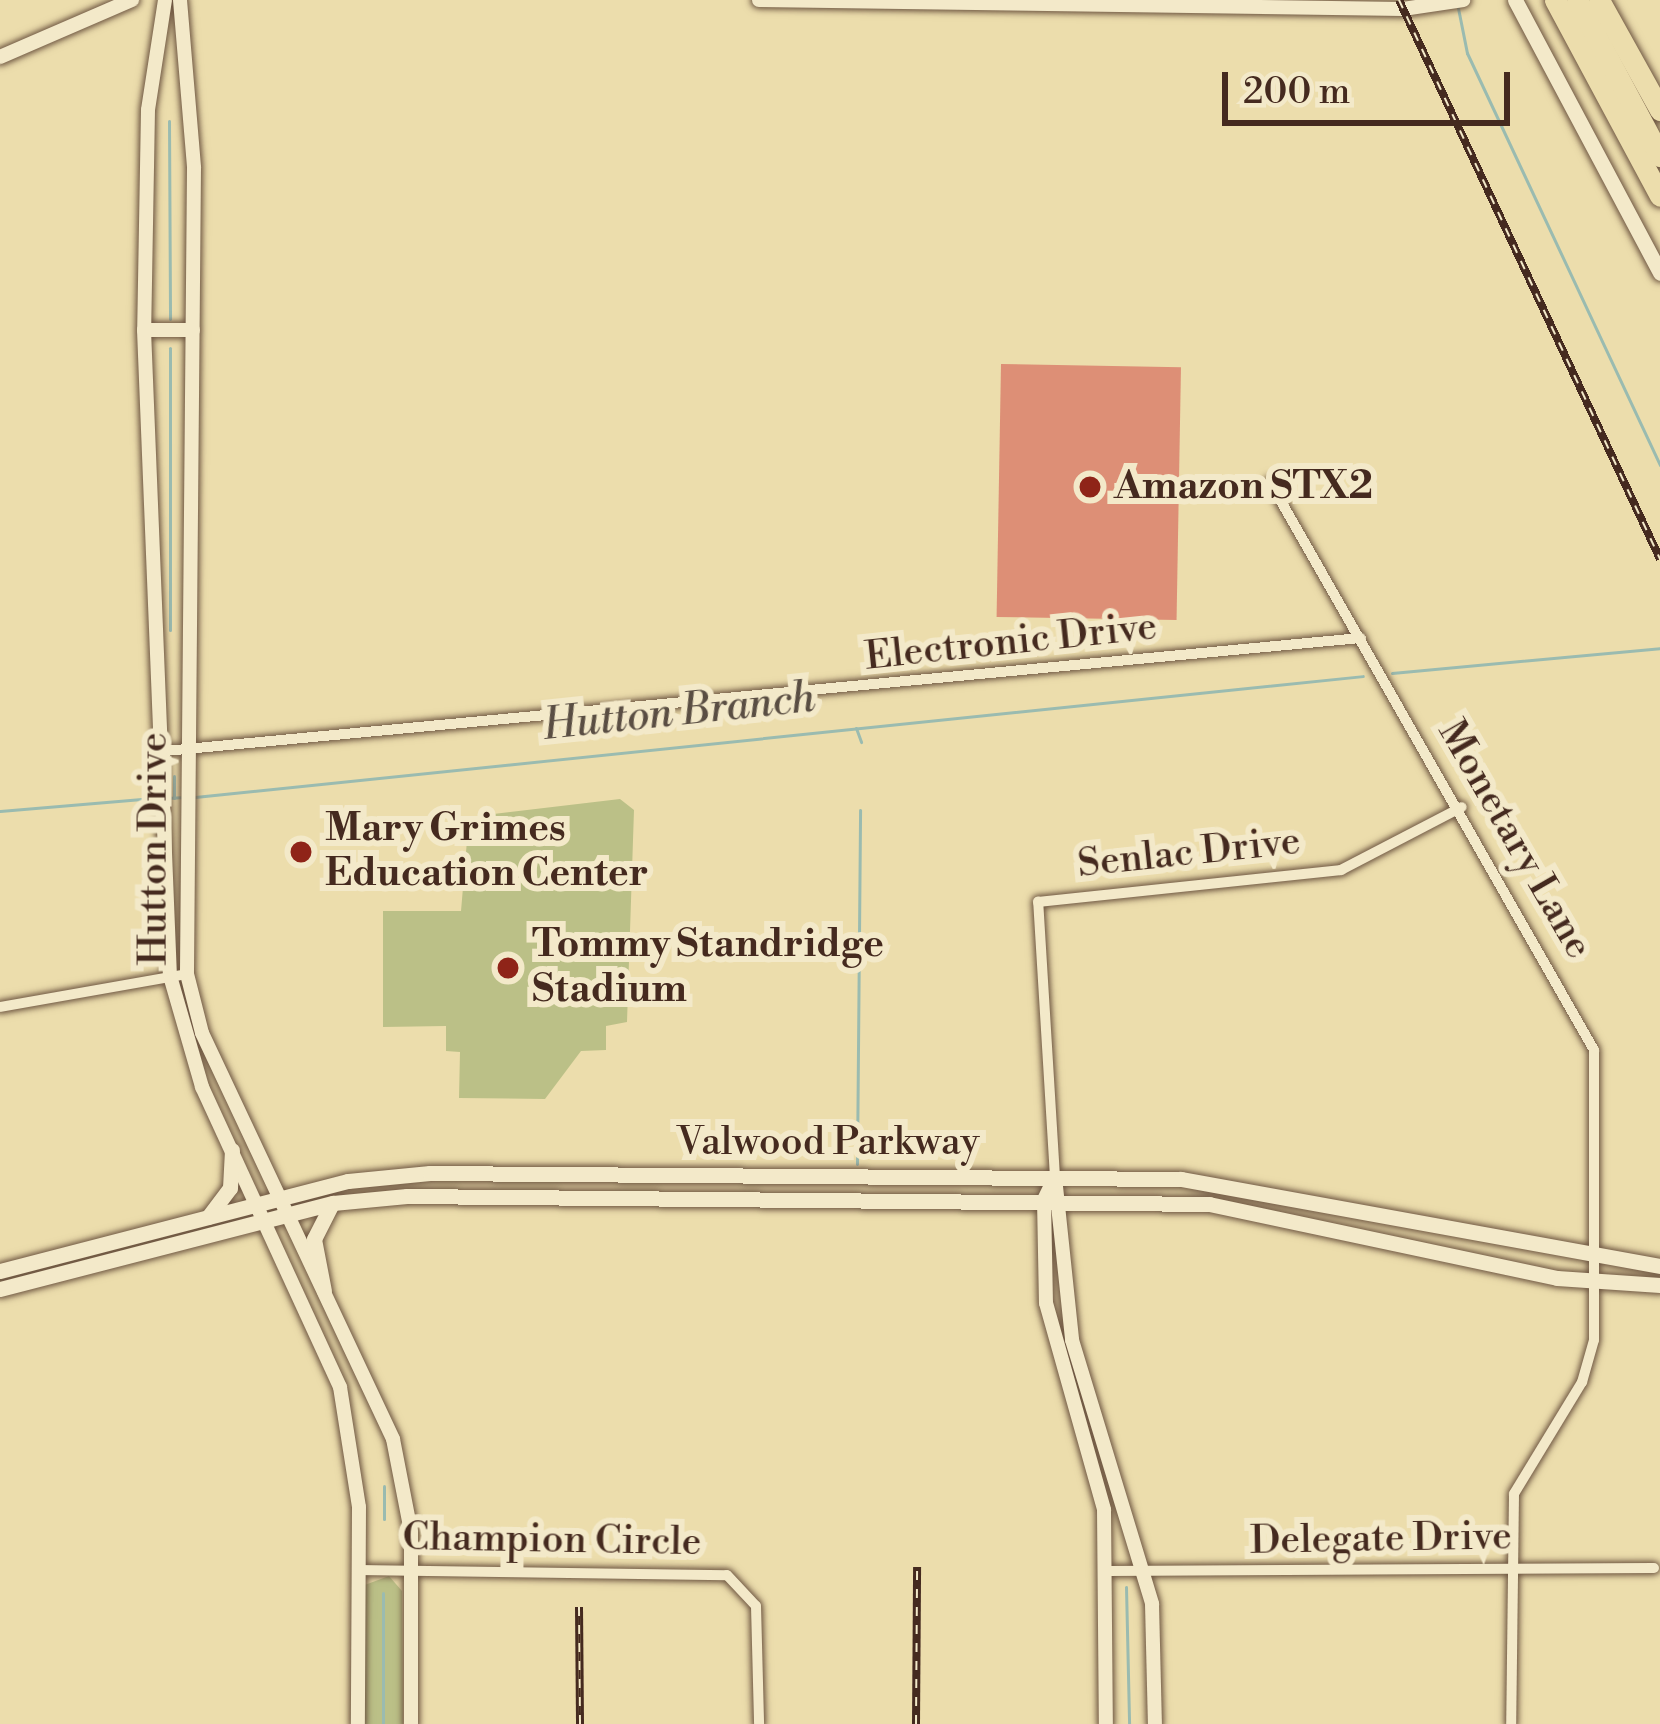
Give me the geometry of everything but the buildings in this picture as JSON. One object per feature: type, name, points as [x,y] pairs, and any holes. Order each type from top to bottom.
[{"type":"highway","points":[[1556,0],[1660,196]]},
{"type":"highway","points":[[1576,0],[1660,156]]},
{"type":"highway","points":[[1599,0],[1660,110]]},
{"type":"main road","points":[[1515,0],[1660,273]]},
{"type":"main road","points":[[205,1220],[230,1188],[232,1150]]},
{"type":"main road","points":[[569,1174],[570,1196]]},
{"type":"main road","name":"Valwood Parkway","points":[[0,1289],[262,1212],[281,1197],[394,1175],[840,1175],[1212,1182],[1593,1261],[1660,1266]]},
{"type":"main road","points":[[840,1175],[840,1198]]},
{"type":"main road","points":[[1210,1204],[1212,1182]]},
{"type":"main road","name":"Valwood Parkway","points":[[0,1271],[205,1220],[262,1212],[289,1214],[333,1203],[570,1196],[840,1198],[1210,1204],[1593,1283],[1660,1285]]},
{"type":"main road","points":[[324,1291],[314,1239],[333,1203]]},
{"type":"main road","points":[[1397,1242],[1402,1220]]},
{"type":"street","points":[[0,57],[131,0]]},
{"type":"street","name":"Hutton Drive","points":[[165,0],[148,110],[146,599],[165,751],[174,768]]},
{"type":"street","name":"Hutton Drive","points":[[180,0],[193,330],[195,643],[182,750],[174,768],[170,976],[232,1150],[340,1387],[358,1570],[358,1724]]},
{"type":"street","points":[[759,0],[1442,6],[1462,0]]},
{"type":"street","points":[[144,330],[193,330]]},
{"type":"street","name":"Monetary Lane","points":[[1270,482],[1462,808],[1594,1050],[1588,1364],[1521,1470],[1510,1568],[1510,1724]]},
{"type":"street","name":"Electronic Drive","points":[[165,751],[1361,638]]},
{"type":"street","name":"Senlac Drive","points":[[1155,1724],[1144,1572],[1079,1367],[1063,1200],[1054,1177],[1038,902],[1340,870],[1462,808]]},
{"type":"street","name":"Hutton Drive","points":[[175,829],[187,974],[202,1033],[393,1439],[411,1569],[411,1724]]},
{"type":"street","points":[[0,1007],[187,974]]},
{"type":"street","name":"Senlac Drive","points":[[1054,1177],[1044,1200],[1046,1303],[1097,1478],[1108,1571],[1106,1724]]},
{"type":"street","points":[[1063,1373],[1079,1367]]},
{"type":"street","name":"Delegate Drive","points":[[1108,1571],[1654,1568]]},
{"type":"street","name":"Champion Circle","points":[[358,1570],[727,1575],[756,1606],[759,1724]]},
{"type":"green space","name":"Tommy Standridge Stadium","points":[[620,799],[634,810],[627,1022],[606,1026],[606,1050],[581,1051],[545,1099],[459,1098],[460,1052],[446,1051],[446,1026],[383,1027],[383,911],[461,911],[469,817]]},
{"type":"green space","points":[[389,1576],[402,1591],[403,1724],[362,1724],[362,1586]]},
{"type":"waterway","points":[[1458,8],[1467,53],[1660,465]]},
{"type":"waterway","points":[[169,121],[170,319]]},
{"type":"waterway","points":[[170,348],[170,630]]},
{"type":"waterway","points":[[1392,673],[1660,648]]},
{"type":"waterway","name":"Hutton Branch","points":[[195,797],[1363,676]]},
{"type":"waterway","points":[[856,728],[861,742]]},
{"type":"waterway","points":[[174,776],[174,798]]},
{"type":"waterway","name":"Hutton Branch","points":[[166,798],[186,797]]},
{"type":"waterway","name":"Hutton Branch","points":[[0,811],[156,798]]},
{"type":"waterway","points":[[857,1164],[860,810]]},
{"type":"waterway","points":[[384,1486],[384,1519]]},
{"type":"waterway","points":[[1126,1587],[1129,1724]]},
{"type":"waterway","points":[[383,1593],[383,1724]]},
{"type":"railway","points":[[1399,0],[1660,559]]},
{"type":"railway","points":[[916,1724],[917,1567]]},
{"type":"railway","points":[[579,1607],[580,1724]]},
{"type":"place","name":"Amazon STX2","points":[[1090,487]]},
{"type":"place","name":"Mary Grimes Education Center","points":[[301,852]]},
{"type":"place","name":"Tommy Standridge Stadium","points":[[508,968]]}]
